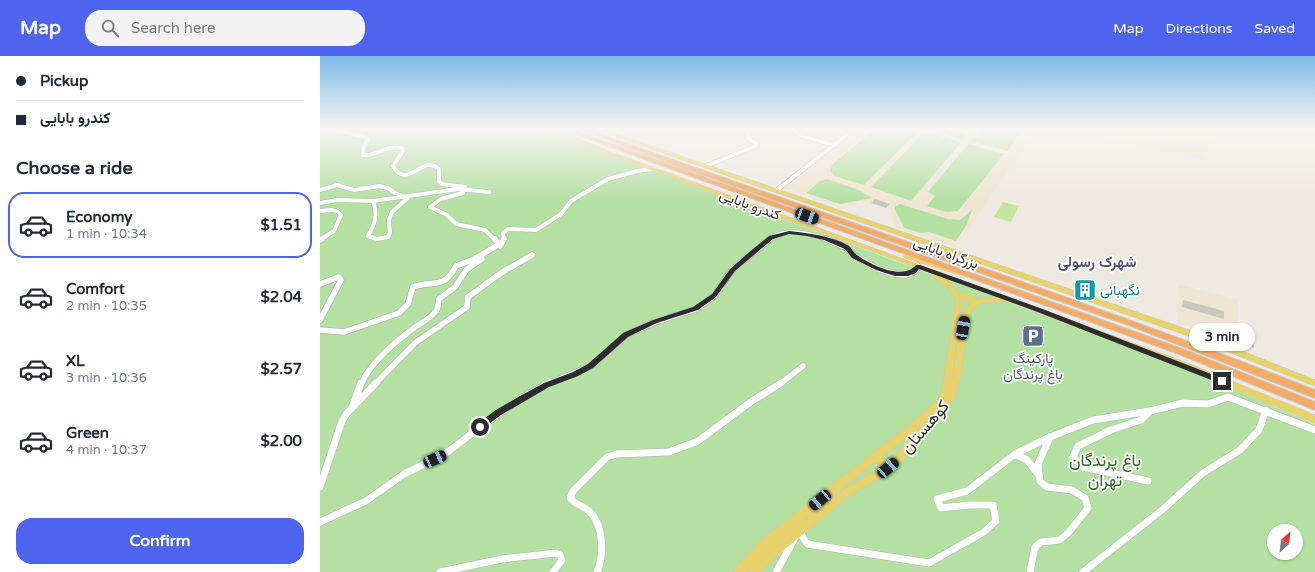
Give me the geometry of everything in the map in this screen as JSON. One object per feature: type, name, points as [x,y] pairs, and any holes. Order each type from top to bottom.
[{"type":"highway","name":"بزرگراه بابایی","points":[[634,153],[1182,352],[1315,406]]},
{"type":"highway","name":"بزرگراه بابایی","points":[[659,153],[1068,300],[1315,394]]},
{"type":"main road","name":"کندرو بابایی","points":[[609,153],[1179,363],[1315,419]]},
{"type":"main road","points":[[613,153],[625,159]]},
{"type":"main road","name":"کندرو بابایی","points":[[666,153],[777,190],[1186,332],[1315,383]]},
{"type":"main road","points":[[789,219],[926,264],[985,280]]},
{"type":"main road","points":[[921,267],[950,286],[959,300],[962,296],[970,297],[974,300],[972,304],[991,300],[1013,301]]},
{"type":"main road","name":"کوهستان","points":[[739,572],[766,544],[912,428],[940,402],[945,393],[948,378],[959,300]]},
{"type":"main road","name":"کوهستان","points":[[754,572],[774,552],[846,493],[888,468],[946,406],[950,399],[957,368],[965,317],[972,304]]},
{"type":"main road","points":[[875,457],[888,468]]},
{"type":"street","points":[[362,153],[365,156],[370,156],[374,153]]},
{"type":"street","points":[[402,153],[397,158],[394,166],[398,172],[408,175],[422,166],[434,165],[439,169],[439,181],[442,184],[464,186],[464,189]]},
{"type":"street","points":[[706,166],[738,153]]},
{"type":"street","points":[[777,190],[825,153]]},
{"type":"street","points":[[320,330],[344,332],[399,313],[408,304],[413,287],[436,284],[445,281],[451,276],[456,266],[474,260],[498,245],[503,244],[504,231],[512,229],[532,231],[538,229],[561,214],[571,201],[608,179],[637,171],[653,169]]},
{"type":"street","points":[[320,190],[337,185],[354,190],[378,186],[388,188],[395,193],[406,196]]},
{"type":"street","points":[[464,189],[463,193],[437,201],[430,207],[447,215],[456,224],[485,230],[494,238],[498,245]]},
{"type":"street","points":[[320,204],[337,200],[373,201],[464,189],[469,191],[489,192]]},
{"type":"street","points":[[373,201],[376,209],[375,224],[368,236],[371,238],[382,238],[388,237],[390,234],[389,221],[391,213],[408,198],[406,196]]},
{"type":"street","points":[[320,211],[333,209],[340,212],[340,215],[334,230],[320,240]]},
{"type":"street","points":[[320,522],[366,501],[404,474],[445,454],[499,413],[522,398],[546,385],[591,366],[626,335],[655,322],[696,309],[714,296],[732,270],[771,238],[789,232],[807,234],[826,239],[847,248],[854,256],[878,269],[895,274],[906,275],[921,267]]},
{"type":"street","points":[[320,487],[342,421],[352,407],[418,341],[467,307],[468,297],[500,273],[532,255]]},
{"type":"street","points":[[352,407],[355,394],[372,365],[394,343],[433,313],[438,307],[439,299],[455,287],[467,269],[486,256]]},
{"type":"street","points":[[320,284],[335,278],[341,278],[336,292],[320,320]]},
{"type":"street","points":[[597,572],[602,560],[601,542],[597,525],[590,513],[578,506],[570,498],[573,491],[595,468],[607,457],[616,454],[669,452],[698,441],[712,432],[752,400],[778,385],[803,366]]},
{"type":"street","points":[[801,530],[802,536],[807,544],[929,563],[984,532],[996,521],[993,504],[942,508],[937,499],[967,491],[1015,454],[1050,437],[1093,420],[1150,411],[1183,403],[1208,404],[1228,397],[1266,410],[1315,430]]},
{"type":"street","points":[[1083,572],[1162,510],[1203,473],[1240,450],[1259,430],[1266,410]]},
{"type":"street","points":[[1148,482],[1083,467],[1073,457],[1078,446],[1112,430],[1142,420],[1150,411]]},
{"type":"street","points":[[1030,572],[1035,548],[1041,542],[1060,540],[1069,532],[1088,508],[1085,498],[1072,490],[1047,487],[1040,481],[1038,464],[1050,437]]},
{"type":"street","points":[[1015,454],[1027,460],[1038,474]]},
{"type":"street","points":[[776,572],[801,530]]},
{"type":"street","points":[[440,572],[502,559],[556,553],[560,555],[562,560],[553,572]]},
{"type":"shaded area","points":[[827,153],[1020,153],[956,247],[896,229],[890,210],[868,200],[841,207],[785,188]]},
{"type":"shaded area","points":[[1173,153],[1207,153],[1204,160]]},
{"type":"shaded area","points":[[1178,284],[1238,300],[1238,326],[1205,331],[1177,323]]},
{"type":"green space","name":"باغ پرندگان تهران","points":[[320,153],[605,153],[939,277],[933,273],[1178,366],[1315,424],[1315,572],[320,572]]},
{"type":"green space","points":[[846,153],[896,153],[864,185],[834,176],[830,170],[833,164]]},
{"type":"green space","points":[[904,153],[952,153],[911,201],[871,187]]},
{"type":"green space","points":[[960,153],[1004,154],[958,211],[946,212],[927,206],[935,196],[928,192]]},
{"type":"green space","points":[[827,179],[859,190],[872,198],[840,204],[806,193],[820,181]]},
{"type":"green space","points":[[1003,202],[1019,206],[1011,222],[994,217]]},
{"type":"green space","points":[[900,204],[948,219],[960,220],[972,210],[967,224],[956,241],[929,232],[921,233],[904,228],[894,207]]},
{"type":"building","points":[[875,199],[890,204],[886,208],[871,203]]},
{"type":"building","points":[[1183,300],[1224,311],[1224,319],[1182,307]]},
{"type":"building","points":[[1239,328],[1252,332],[1254,348],[1239,343]]},
{"type":"place","name":"نگهبانی","points":[[1085,290]]},
{"type":"place","name":"پارکینگ باغ پرندگان","points":[[1033,336]]},
{"type":"district","name":"شهرک رسولی","points":[[1097,262]]},
{"type":"route","points":[[480,427],[522,398],[546,385],[591,366],[626,335],[638,328],[696,309],[714,296],[732,270],[749,255],[771,238],[778,234],[789,232],[807,234],[826,239],[847,248],[854,256],[878,269],[895,274],[906,275],[914,272],[918,266],[1179,363],[1222,381]]}]
